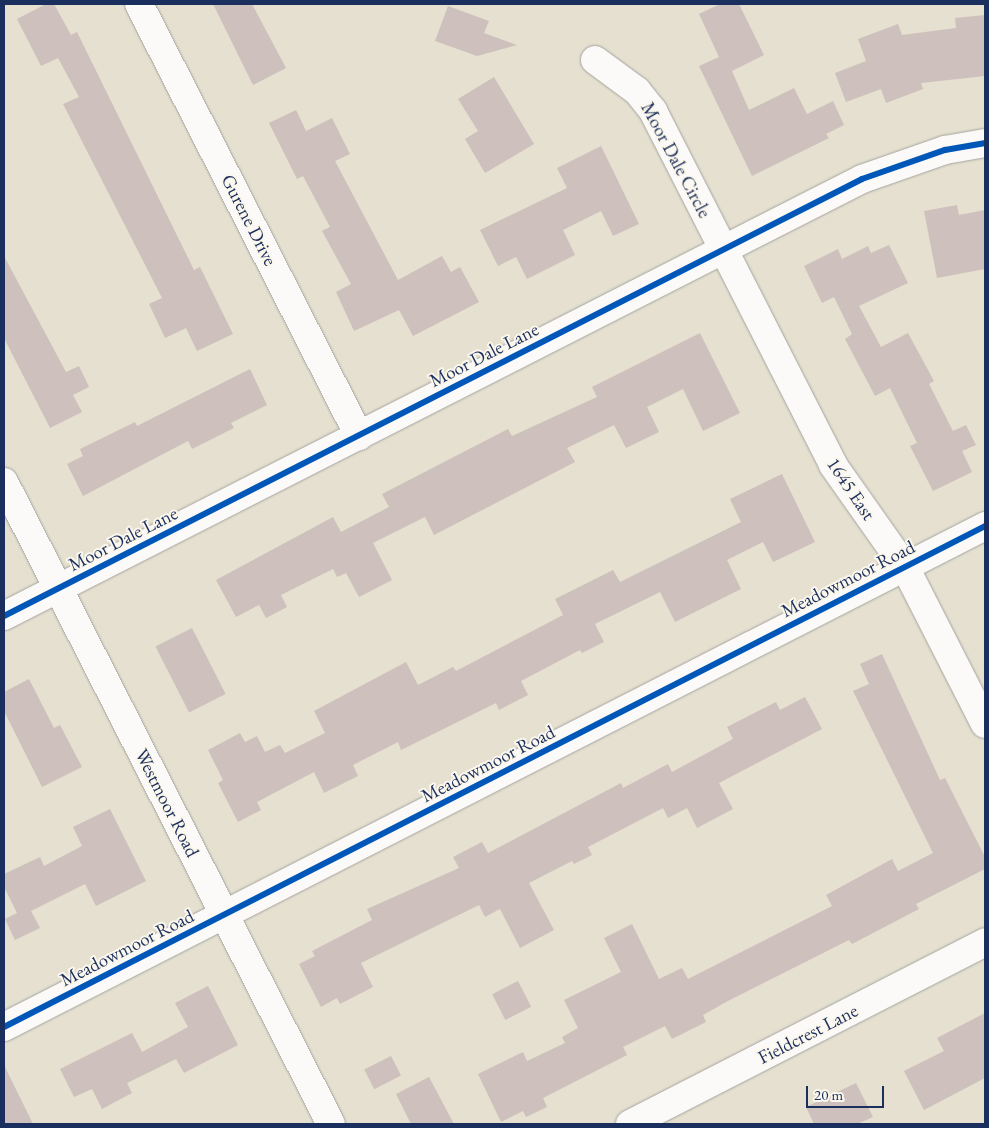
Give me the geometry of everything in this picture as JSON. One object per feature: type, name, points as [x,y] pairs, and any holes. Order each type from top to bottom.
[{"type":"street","name":"Gurene Drive","points":[[139,4],[359,436]]},
{"type":"street","name":"Moor Dale Circle","points":[[595,60],[637,91],[652,111],[723,250]]},
{"type":"street","name":"Moor Dale Lane","points":[[4,616],[862,179],[927,155],[985,143]]},
{"type":"street","name":"1645 East","points":[[723,250],[841,479],[905,567],[985,724]]},
{"type":"street","name":"Westmoor Road","points":[[4,482],[331,1124]]},
{"type":"street","name":"Meadowmoor Road","points":[[4,1027],[225,916],[985,526]]},
{"type":"street","name":"Fieldcrest Lane","points":[[630,1124],[985,942]]},
{"type":"building","points":[[46,4],[54,4],[71,35],[77,32],[194,270],[200,267],[233,334],[197,351],[186,328],[165,338],[149,304],[162,298],[63,104],[79,97],[58,58],[41,66],[17,19]]},
{"type":"building","points":[[213,4],[252,4],[286,68],[253,85]]},
{"type":"building","points":[[720,4],[739,4],[764,55],[732,71],[749,110],[794,88],[807,114],[833,101],[844,125],[826,134],[829,138],[752,176],[699,66],[719,57],[699,14]]},
{"type":"building","points":[[448,6],[489,21],[484,33],[517,45],[477,56],[435,41]]},
{"type":"building","points":[[985,15],[985,76],[921,83],[923,89],[886,103],[881,89],[846,102],[835,73],[866,61],[858,39],[898,24],[902,35],[956,28],[955,18]]},
{"type":"building","points":[[494,77],[534,144],[485,173],[465,139],[478,131],[458,99]]},
{"type":"building","points":[[296,110],[306,131],[332,118],[350,154],[335,161],[398,280],[442,256],[451,272],[460,267],[479,302],[413,336],[399,310],[354,331],[336,292],[351,284],[322,231],[330,227],[303,176],[297,179],[269,123]]},
{"type":"building","points":[[601,146],[639,224],[613,236],[601,211],[563,230],[575,255],[527,279],[516,257],[498,266],[480,230],[567,188],[557,168]]},
{"type":"building","points":[[957,205],[959,215],[985,210],[985,269],[937,278],[924,211]]},
{"type":"building","points":[[889,245],[908,283],[859,306],[881,347],[908,333],[934,381],[929,384],[953,431],[966,425],[976,445],[962,451],[972,472],[933,491],[910,446],[917,443],[890,388],[875,396],[845,339],[852,334],[834,297],[822,303],[804,266],[838,249],[842,259],[868,246],[871,253]]},
{"type":"building","points":[[4,256],[66,372],[79,366],[89,387],[73,395],[82,412],[50,428],[4,338]]},
{"type":"building","points":[[700,333],[740,413],[703,431],[683,389],[647,407],[659,432],[626,448],[614,425],[567,448],[575,462],[434,535],[425,517],[373,543],[392,580],[359,597],[346,573],[337,577],[333,569],[281,595],[287,607],[266,618],[259,605],[236,617],[216,580],[333,517],[341,532],[389,507],[382,494],[508,429],[512,436],[597,397],[592,387]]},
{"type":"building","points":[[250,369],[267,405],[231,423],[234,428],[192,449],[188,441],[83,496],[67,464],[83,456],[80,449],[135,422],[137,426]]},
{"type":"building","points":[[782,474],[815,542],[773,562],[763,542],[727,560],[741,589],[675,622],[660,592],[595,624],[604,642],[582,653],[580,650],[521,681],[528,695],[499,710],[496,703],[401,750],[398,742],[353,765],[358,776],[324,793],[314,772],[257,802],[261,810],[238,822],[218,783],[223,780],[208,750],[240,733],[245,742],[257,736],[265,752],[280,745],[285,753],[325,733],[314,711],[406,662],[418,685],[453,667],[456,671],[563,615],[555,599],[613,570],[620,582],[741,522],[730,499]]},
{"type":"building","points":[[192,628],[226,694],[189,713],[155,647]]},
{"type":"building","points":[[882,654],[940,780],[945,778],[985,857],[985,869],[916,904],[919,909],[852,944],[849,940],[726,1002],[703,1015],[706,1022],[672,1039],[665,1026],[623,1047],[627,1055],[543,1098],[547,1107],[526,1117],[523,1111],[501,1122],[478,1074],[523,1052],[527,1061],[565,1043],[562,1037],[578,1028],[564,1000],[621,972],[604,938],[632,924],[659,979],[682,968],[688,979],[832,906],[826,895],[892,859],[898,871],[933,853],[853,691],[869,684],[860,664]]},
{"type":"building","points":[[29,679],[54,728],[60,725],[82,767],[42,787],[4,711],[4,692]]},
{"type":"building","points":[[805,697],[822,729],[719,783],[733,809],[697,828],[687,808],[668,818],[663,808],[588,847],[592,855],[574,864],[572,861],[529,883],[554,930],[520,948],[500,909],[485,917],[479,905],[361,963],[373,987],[340,1004],[337,998],[321,1007],[299,964],[315,956],[312,951],[372,920],[367,909],[459,868],[453,857],[482,842],[488,853],[621,783],[623,788],[668,764],[672,772],[733,739],[727,727],[776,702],[780,710]]},
{"type":"building","points":[[110,809],[146,881],[96,906],[85,884],[31,911],[40,928],[15,940],[5,919],[17,913],[4,887],[4,874],[40,857],[44,866],[82,846],[73,827]]},
{"type":"building","points":[[518,981],[531,1007],[505,1020],[492,994]]},
{"type":"building","points":[[208,986],[238,1045],[184,1073],[176,1059],[127,1083],[132,1093],[102,1109],[92,1089],[74,1097],[60,1069],[132,1033],[142,1052],[188,1027],[175,1003]]},
{"type":"building","points":[[985,1013],[985,1078],[924,1110],[904,1071],[944,1051],[937,1038]]},
{"type":"building","points":[[391,1056],[401,1076],[374,1089],[364,1070]]},
{"type":"building","points":[[4,1065],[33,1124],[4,1124]]},
{"type":"building","points":[[429,1077],[454,1124],[411,1124],[396,1094]]},
{"type":"building","points":[[856,1083],[873,1117],[857,1124],[814,1124],[806,1107]]},
{"type":"cycle path","points":[[4,616],[862,179],[945,150],[985,143]]},
{"type":"cycle path","points":[[4,1027],[985,526]]}]
